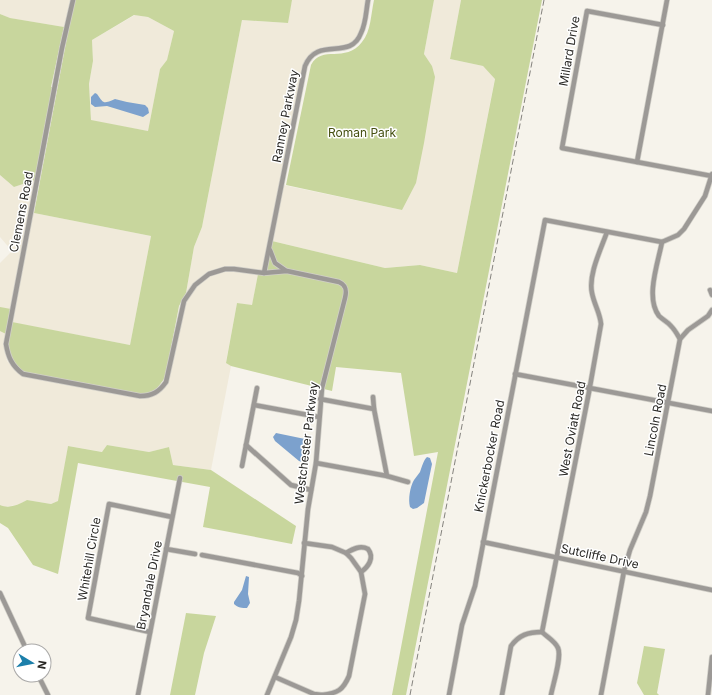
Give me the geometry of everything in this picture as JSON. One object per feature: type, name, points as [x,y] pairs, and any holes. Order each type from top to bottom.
[{"type":"street","name":"Clemens Road","points":[[73,0],[62,48],[6,344],[8,358],[23,374],[140,396],[150,395],[161,389],[166,382],[181,310],[188,293]]},
{"type":"street","name":"Ranney Parkway","points":[[264,273],[305,66],[310,57],[320,50],[329,48],[345,48],[358,39],[363,27],[368,0]]},
{"type":"street","points":[[607,232],[662,242],[678,235],[705,196],[712,175],[636,162],[667,0]]},
{"type":"street","name":"Millard Drive","points":[[636,162],[562,148],[587,10],[662,25]]},
{"type":"street","name":"Knickerbocker Road","points":[[449,695],[462,625],[475,586],[545,220],[607,232]]},
{"type":"street","name":"West Oviatt Road","points":[[542,632],[590,388],[601,324],[600,315],[592,295],[592,281],[607,232]]},
{"type":"street","points":[[662,242],[652,300],[660,317],[670,325],[680,339],[688,330],[708,316],[712,310]]},
{"type":"street","points":[[269,246],[272,259],[275,263],[287,271]]},
{"type":"street","name":"Westchester Parkway","points":[[188,293],[202,278],[216,271],[234,269],[264,273],[287,271],[338,282],[346,289],[320,399],[316,463],[304,543],[302,576],[296,620],[267,695]]},
{"type":"street","name":"Lincoln Road","points":[[601,695],[624,571],[630,550],[646,512],[650,496],[680,339]]},
{"type":"street","points":[[515,374],[712,411]]},
{"type":"street","points":[[242,466],[257,388]]},
{"type":"street","points":[[373,397],[387,476]]},
{"type":"street","points":[[320,399],[374,409]]},
{"type":"street","points":[[254,405],[319,417]]},
{"type":"street","points":[[246,445],[291,485],[312,490]]},
{"type":"street","points":[[316,463],[387,476],[408,482]]},
{"type":"street","name":"Bryandale Drive","points":[[138,695],[180,478]]},
{"type":"street","name":"Whitehill Circle","points":[[150,632],[88,618],[109,504],[172,517]]},
{"type":"street","name":"Sutcliffe Drive","points":[[483,542],[712,590]]},
{"type":"street","points":[[275,677],[314,694],[323,695],[339,691],[344,686],[349,676],[365,594],[361,572],[346,553],[332,546],[304,543]]},
{"type":"street","points":[[346,553],[360,547],[365,548],[370,552],[371,559],[369,564],[367,568],[361,572]]},
{"type":"street","points":[[166,549],[195,554]]},
{"type":"street","points":[[202,555],[252,564],[302,576]]},
{"type":"street","points":[[0,593],[23,643]]},
{"type":"street","points":[[502,695],[511,646],[515,640],[522,635],[532,632],[542,632],[558,649],[559,656],[551,695]]},
{"type":"street","points":[[708,695],[712,657]]},
{"type":"street","points":[[42,683],[48,695]]},
{"type":"shaded area","points":[[0,0],[70,0],[64,27],[9,18],[0,14]]},
{"type":"shaded area","points":[[292,0],[366,0],[359,32],[354,40],[347,45],[323,47],[314,51],[308,56],[303,67],[263,271],[233,267],[221,268],[208,273],[195,282],[186,293],[194,247],[202,227],[242,20],[287,23]]},
{"type":"shaded area","points":[[434,0],[461,0],[450,59],[483,66],[495,78],[457,273],[420,265],[385,268],[272,241],[283,185],[402,210],[432,66],[424,54]]},
{"type":"shaded area","points":[[135,15],[148,17],[174,31],[167,61],[160,69],[148,131],[91,121],[89,84],[93,61],[92,40]]},
{"type":"shaded area","points":[[0,175],[14,187],[35,180],[29,212],[151,236],[130,345],[9,322],[4,347],[7,361],[16,371],[24,375],[148,397],[154,396],[167,384],[187,299],[192,290],[211,275],[220,272],[231,270],[258,274],[252,306],[237,303],[226,362],[231,366],[211,470],[173,465],[169,447],[149,452],[107,445],[103,452],[68,446],[59,501],[51,504],[27,500],[18,505],[4,507],[0,505],[0,263],[12,251],[0,237]]},
{"type":"green space","points":[[74,0],[292,0],[288,23],[242,20],[202,227],[194,247],[186,293],[179,306],[167,369],[164,379],[155,391],[148,394],[139,394],[24,372],[13,362],[9,350],[9,337],[12,322],[130,345],[151,236],[34,213]],"holes":[[[134,15],[148,17],[174,31],[167,60],[160,69],[148,131],[91,120],[89,84],[93,61],[92,40]]]},
{"type":"green space","name":"Roman Park","points":[[374,0],[434,0],[424,54],[432,66],[435,77],[416,183],[402,210],[286,185],[311,65],[321,56],[348,52],[362,42],[369,28]]},
{"type":"green space","points":[[461,0],[542,0],[406,695],[392,695],[438,452],[414,456],[401,373],[336,367],[332,391],[231,366],[226,363],[237,303],[252,305],[258,274],[266,275],[272,241],[385,268],[420,265],[457,273],[495,79],[483,66],[450,59]]},
{"type":"green space","points":[[0,14],[10,18],[64,27],[51,87],[55,87],[46,119],[35,180],[14,187],[0,175]]},
{"type":"green space","points":[[0,307],[11,309],[6,334],[0,331]]},
{"type":"green space","points":[[107,445],[149,452],[169,447],[173,465],[211,470],[296,526],[292,544],[203,527],[210,487],[78,463],[58,574],[33,565],[8,528],[0,523],[0,505],[7,507],[14,506],[27,500],[51,504],[58,501],[68,446],[102,452]]},
{"type":"green space","points":[[186,613],[216,616],[204,653],[195,695],[170,695]]},
{"type":"green space","points":[[644,646],[665,649],[657,693],[659,695],[644,695],[637,683]]},
{"type":"water","points":[[95,93],[104,102],[115,99],[145,105],[148,108],[149,113],[143,117],[107,106],[95,107],[91,104],[91,97]]},
{"type":"water","points":[[276,433],[305,439],[306,451],[302,462],[275,441],[273,437]]},
{"type":"water","points":[[427,457],[430,458],[432,464],[424,503],[413,509],[409,504],[410,490]]},
{"type":"water","points":[[246,576],[249,577],[248,594],[250,603],[247,608],[242,608],[234,604],[234,602],[242,590]]},
{"type":"railway","points":[[410,695],[544,0]]}]
